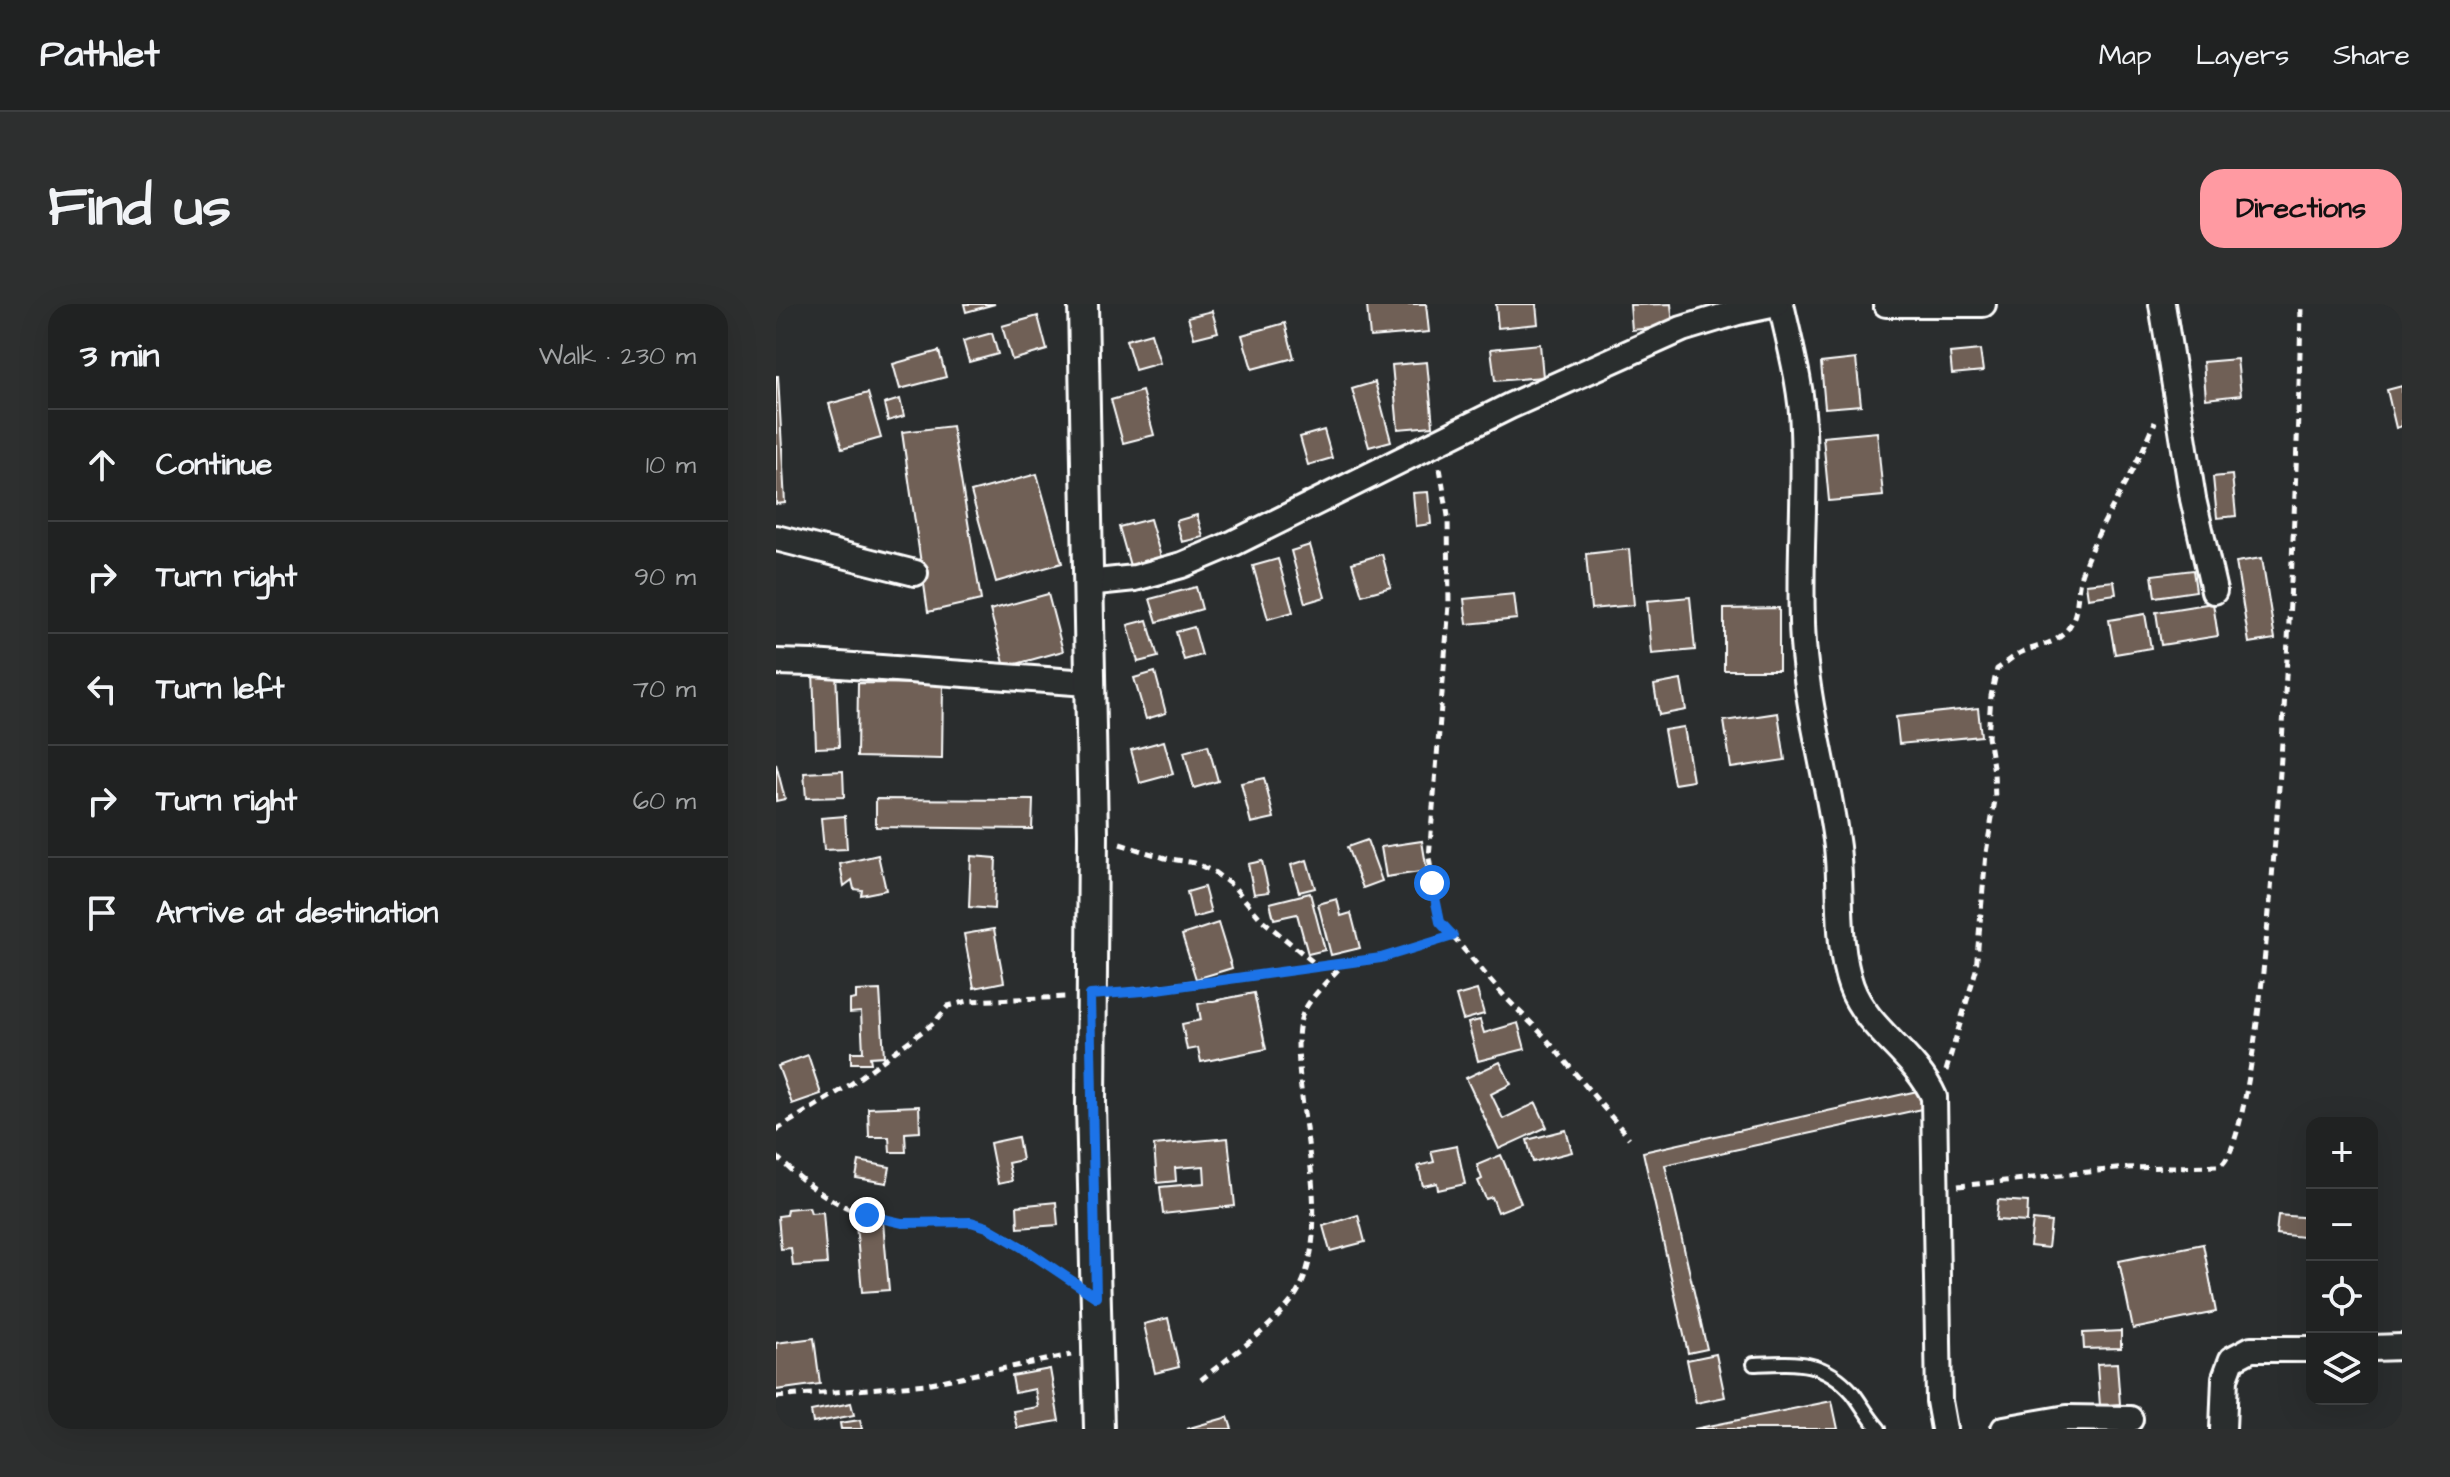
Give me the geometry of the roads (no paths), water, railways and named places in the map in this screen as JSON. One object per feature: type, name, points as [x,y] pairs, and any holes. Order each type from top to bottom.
[{"type":"street","points":[[1083,304],[1093,834],[1090,995],[1099,1429]]},
{"type":"street","points":[[1087,583],[1135,578],[1182,565],[1510,406],[1682,329],[1748,309],[1779,304],[1801,402],[1803,645],[1837,849],[1847,967],[1858,1001],[1918,1068],[1934,1097],[1939,1401],[1944,1429]]},
{"type":"street","points":[[1886,304],[1983,304]]},
{"type":"street","points":[[2162,304],[2193,499],[2214,591]]},
{"type":"street","points":[[776,538],[915,573]]},
{"type":"street","points":[[776,662],[1088,683]]},
{"type":"street","points":[[2378,1348],[2402,1347]]},
{"type":"street","points":[[2223,1429],[2225,1378],[2232,1359],[2251,1349],[2306,1349]]},
{"type":"street","points":[[2004,1429],[2067,1418],[2130,1419]]},
{"type":"lane","points":[[1754,1364],[1796,1362],[1819,1366],[1853,1394],[1879,1429]]}]
